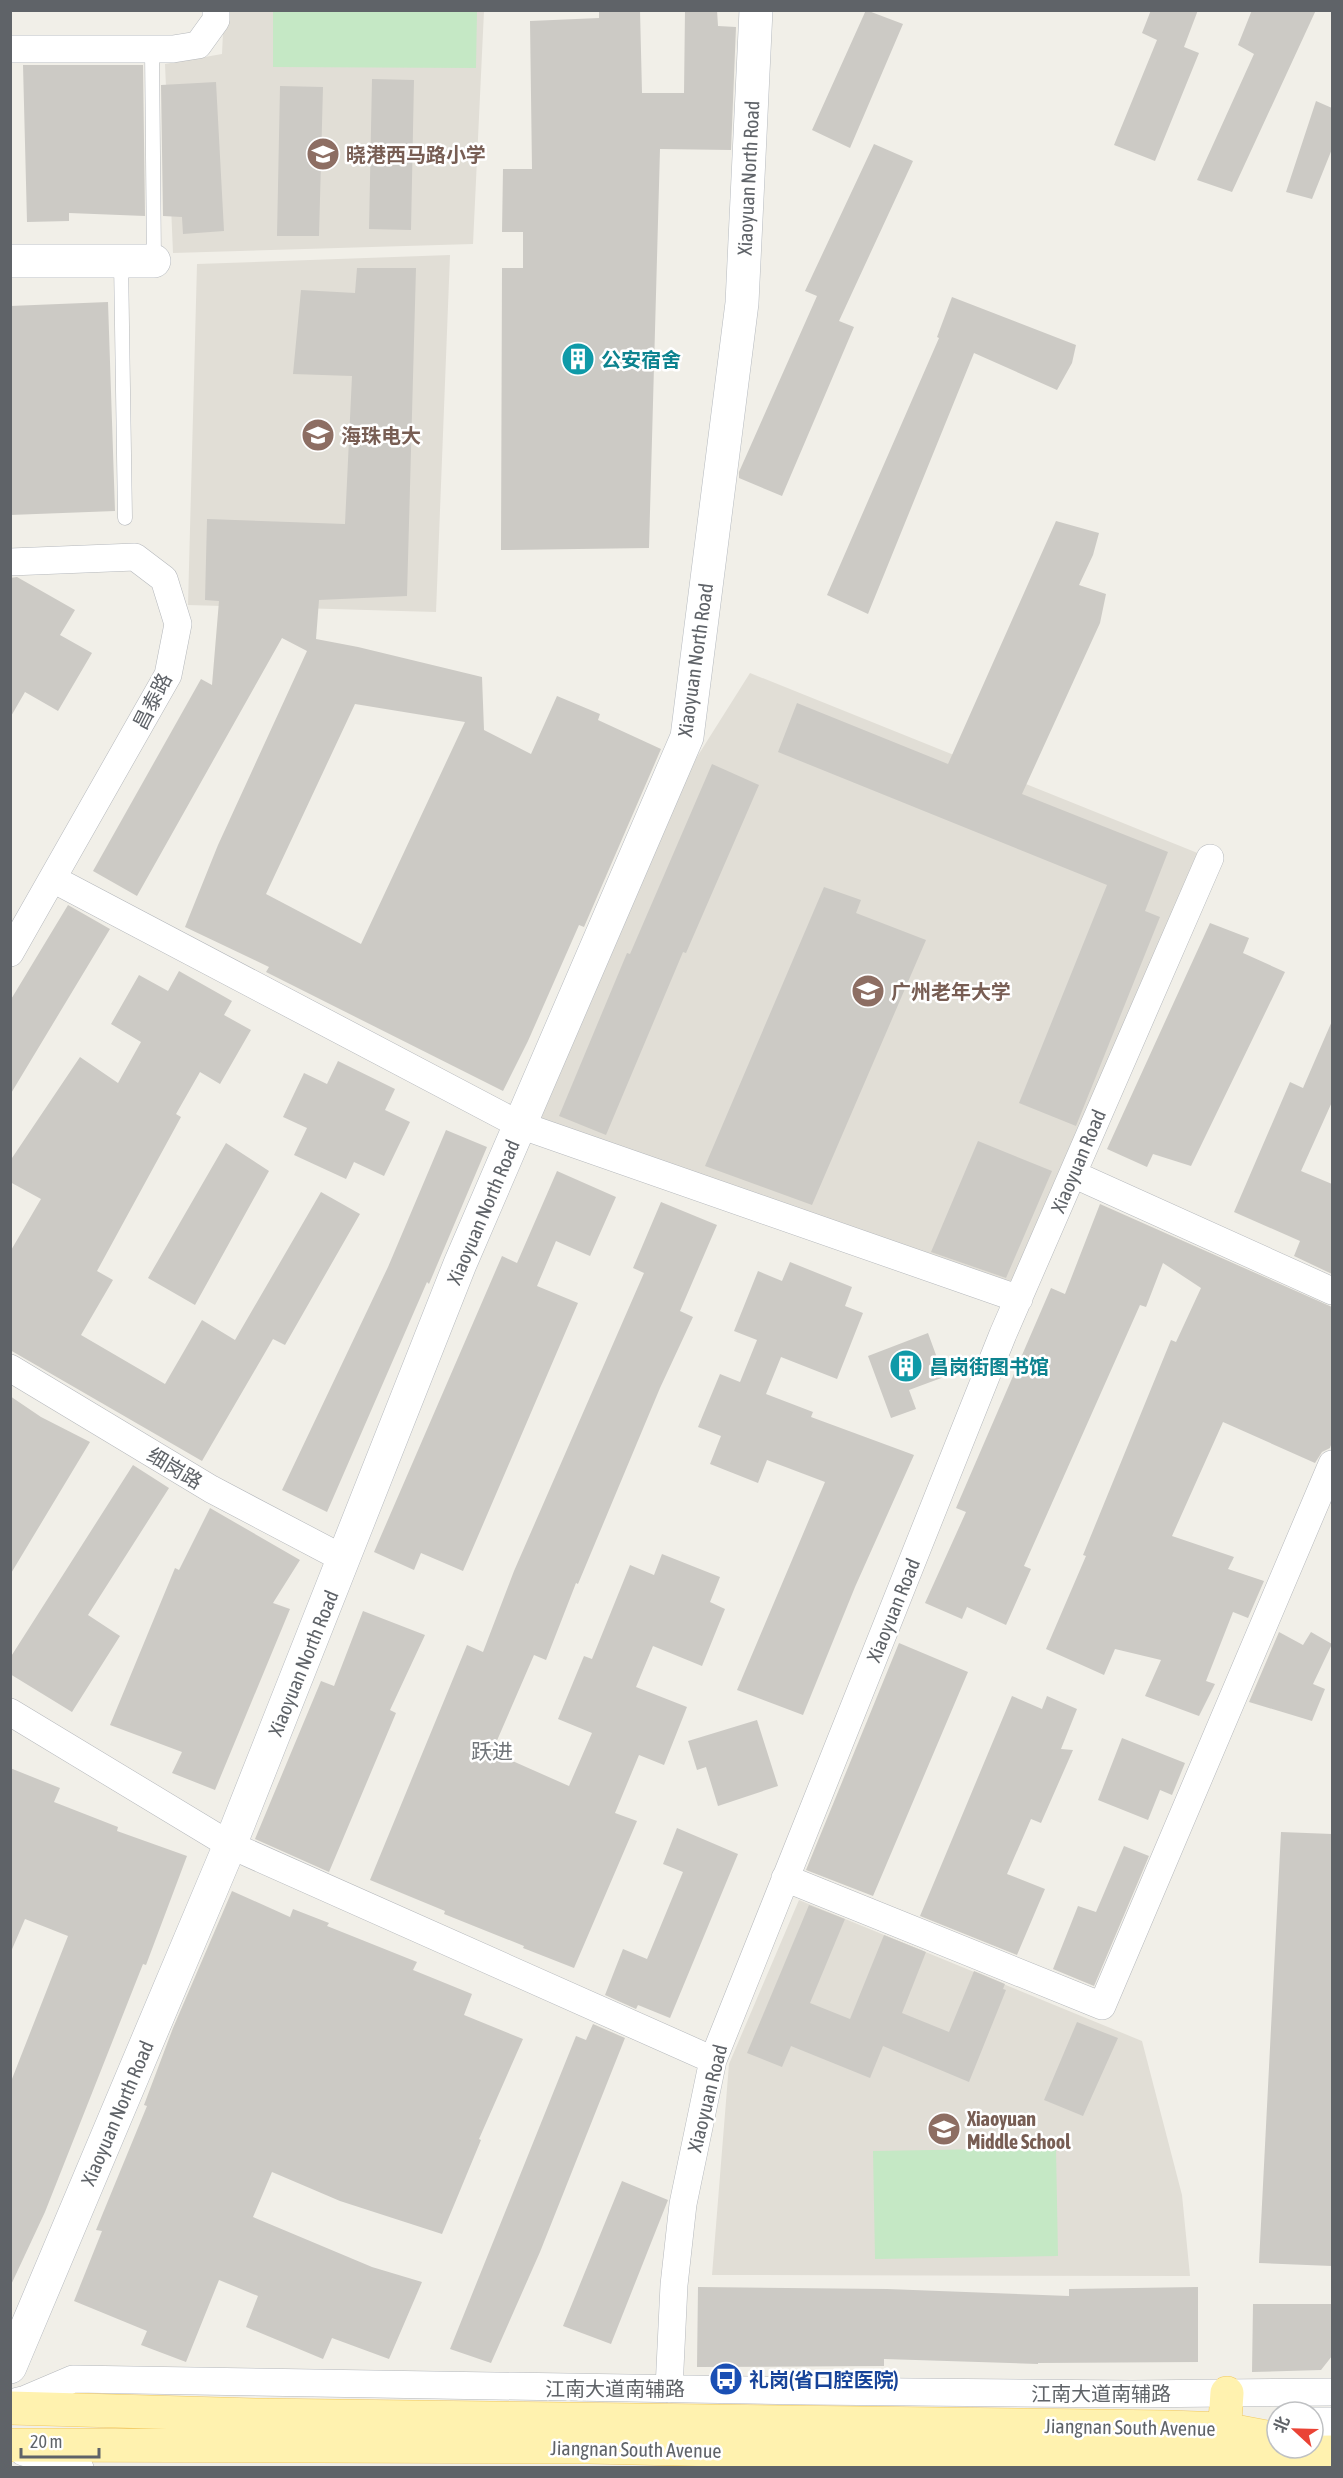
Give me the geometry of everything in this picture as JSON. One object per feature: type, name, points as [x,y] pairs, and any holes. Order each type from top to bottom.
[{"type":"main road","points":[[1227,2393],[1222,2450],[1265,2441]]},
{"type":"main road","name":"Jiangnan South Avenue","points":[[10,2406],[257,2415],[493,2430]]},
{"type":"main road","name":"Jiangnan South Avenue","points":[[10,2447],[493,2430],[857,2434],[1222,2450],[1328,2446]]},
{"type":"street","points":[[10,50],[152,50],[198,45],[216,20],[216,10]]},
{"type":"street","name":"Xiaoyuan North Road","points":[[10,2367],[230,1845],[460,1264],[687,737],[742,303],[756,10]]},
{"type":"street","points":[[10,261],[154,261]]},
{"type":"street","name":"昌泰路","points":[[10,562],[135,557],[164,579],[178,624],[168,675],[10,953]]},
{"type":"street","name":"Xiaoyuan Road","points":[[669,2389],[674,2285],[683,2204],[713,2060],[1019,1299],[1210,858]]},
{"type":"street","points":[[53,879],[520,1125],[1019,1299]]},
{"type":"street","points":[[1073,1174],[1332,1291]]},
{"type":"street","name":"细岗路","points":[[10,1368],[211,1490],[344,1559]]},
{"type":"street","points":[[785,1878],[1102,2006],[1332,1464]]},
{"type":"street","points":[[10,1712],[230,1845],[713,2060]]},
{"type":"street","points":[[1321,2400],[1332,2370]]},
{"type":"street","name":"江南大道南辅路","points":[[493,2430],[669,2389],[857,2434],[1227,2393],[1292,2400]]},
{"type":"street","name":"Jiangnan South Avenue","points":[[1222,2450],[1265,2430]]},
{"type":"street","name":"Jiangnan South Avenue","points":[[1325,2430],[1328,2446]]},
{"type":"street","points":[[10,2447],[80,2468]]},
{"type":"street","points":[[1174,2468],[1222,2450],[1273,2468]]},
{"type":"lane","points":[[152,50],[154,261]]},
{"type":"lane","points":[[121,261],[125,518]]},
{"type":"shaded area","name":"晓港西马路小学","points":[[224,11],[484,11],[473,244],[173,253],[165,64],[222,54]]},
{"type":"shaded area","name":"海珠电大","points":[[450,255],[436,612],[188,605],[197,264]]},
{"type":"shaded area","name":"广州老年大学","points":[[750,673],[1210,858],[1019,1299],[520,1125],[697,757]]},
{"type":"shaded area","name":"Xiaoyuan Middle School","points":[[799,1900],[1142,2041],[1182,2195],[1190,2276],[712,2275],[729,2064]]},
{"type":"green space","points":[[273,11],[477,11],[476,68],[273,67]]},
{"type":"green space","points":[[1056,2148],[1058,2256],[875,2259],[873,2151]]},
{"type":"building","name":"公安宿舍","points":[[599,10],[640,10],[642,93],[684,93],[685,10],[717,10],[718,26],[736,27],[731,150],[660,149],[649,548],[501,550],[502,268],[523,268],[523,232],[502,232],[503,169],[532,169],[530,21],[599,18]]},
{"type":"building","points":[[866,10],[903,24],[850,148],[812,130]]},
{"type":"building","points":[[1151,10],[1198,10],[1184,47],[1199,53],[1155,161],[1114,145],[1157,40],[1142,33]]},
{"type":"building","points":[[1252,10],[1316,10],[1232,192],[1197,180],[1254,54],[1238,45]]},
{"type":"building","points":[[23,65],[143,65],[145,216],[69,213],[69,221],[27,222]]},
{"type":"building","points":[[372,79],[414,80],[411,230],[369,229]]},
{"type":"building","points":[[216,82],[224,231],[183,234],[182,217],[163,216],[161,85]]},
{"type":"building","points":[[280,86],[323,87],[319,236],[277,236]]},
{"type":"building","points":[[1316,101],[1332,108],[1332,149],[1312,199],[1286,192]]},
{"type":"building","points":[[874,144],[913,161],[839,321],[854,327],[782,496],[739,478],[739,472],[817,296],[805,291]]},
{"type":"building","points":[[357,268],[416,268],[407,596],[319,600],[316,639],[482,677],[484,730],[531,754],[557,696],[600,714],[598,720],[661,749],[584,927],[579,925],[528,1041],[503,1091],[266,972],[269,967],[185,927],[218,845],[307,651],[282,638],[137,896],[93,871],[201,679],[212,685],[219,601],[205,600],[207,519],[345,524],[352,376],[293,374],[301,290],[355,293]],"holes":[[[355,704],[465,722],[361,944],[266,894]]]},
{"type":"building","points":[[952,297],[1076,345],[1072,363],[1057,390],[974,353],[868,614],[827,595],[939,338],[937,337]]},
{"type":"building","points":[[108,302],[115,511],[10,515],[10,306]]},
{"type":"building","points":[[1056,521],[1099,533],[1093,555],[1079,585],[1106,594],[1100,623],[1022,794],[1168,852],[1145,911],[1160,917],[1076,1126],[1019,1103],[1107,885],[778,752],[797,703],[948,764]]},
{"type":"building","points":[[17,577],[75,610],[60,635],[92,653],[58,711],[25,692],[10,718],[10,578]]},
{"type":"building","points":[[712,764],[759,785],[686,953],[683,952],[606,1135],[559,1116],[627,953],[630,954]]},
{"type":"building","points":[[824,887],[861,900],[856,913],[926,940],[812,1205],[705,1166]]},
{"type":"building","points":[[68,905],[110,929],[10,1095],[10,1001]]},
{"type":"building","points":[[1210,923],[1249,938],[1243,953],[1285,972],[1191,1166],[1153,1154],[1147,1167],[1107,1149]]},
{"type":"building","points":[[179,971],[232,1001],[224,1015],[251,1030],[220,1084],[200,1072],[176,1114],[181,1117],[97,1271],[113,1280],[81,1335],[165,1384],[202,1320],[235,1340],[321,1192],[360,1214],[285,1345],[273,1339],[202,1461],[10,1350],[10,1252],[41,1199],[10,1182],[10,1161],[80,1057],[118,1083],[141,1042],[111,1024],[139,975],[168,991]]},
{"type":"building","points":[[1332,1021],[1332,1102],[1301,1171],[1332,1184],[1332,1274],[1294,1256],[1300,1241],[1234,1212],[1290,1082],[1303,1088]]},
{"type":"building","points":[[338,1061],[395,1089],[385,1110],[410,1122],[384,1176],[354,1162],[346,1179],[294,1155],[307,1128],[283,1117],[304,1073],[327,1084]]},
{"type":"building","points":[[446,1130],[487,1147],[429,1284],[427,1282],[327,1512],[282,1490],[388,1267]]},
{"type":"building","points":[[978,1141],[1052,1171],[1006,1278],[931,1252]]},
{"type":"building","points":[[226,1143],[269,1171],[195,1305],[148,1278]]},
{"type":"building","points":[[557,1171],[616,1197],[590,1256],[556,1241],[537,1286],[578,1303],[463,1571],[421,1553],[414,1570],[374,1552],[502,1256],[517,1263]]},
{"type":"building","points":[[661,1202],[717,1225],[680,1311],[693,1317],[660,1388],[578,1584],[576,1583],[546,1660],[534,1655],[492,1752],[569,1786],[592,1733],[558,1719],[584,1656],[592,1659],[630,1565],[654,1575],[662,1554],[720,1577],[710,1602],[725,1609],[702,1666],[653,1646],[636,1687],[687,1707],[664,1765],[639,1755],[615,1813],[637,1821],[574,1968],[444,1914],[445,1911],[370,1880],[467,1645],[483,1652],[514,1571],[644,1273],[633,1268]]},
{"type":"building","points":[[1100,1204],[1332,1307],[1332,1442],[1330,1448],[1322,1452],[1315,1463],[1223,1422],[1172,1536],[1234,1557],[1228,1569],[1264,1581],[1248,1618],[1233,1612],[1206,1681],[1215,1684],[1199,1716],[1145,1696],[1161,1660],[1115,1649],[1104,1675],[1046,1649],[1086,1556],[1083,1555],[1171,1340],[1176,1342],[1201,1288],[1163,1263],[1146,1307],[1140,1305],[1024,1566],[1031,1569],[1006,1625],[967,1607],[962,1619],[925,1603],[966,1512],[956,1508],[1051,1288],[1065,1294]]},
{"type":"building","points":[[790,1262],[852,1287],[845,1306],[863,1313],[837,1379],[781,1357],[766,1394],[813,1412],[811,1417],[914,1455],[855,1587],[803,1715],[737,1690],[825,1482],[767,1460],[758,1483],[710,1464],[721,1436],[698,1427],[720,1374],[740,1382],[757,1340],[734,1331],[758,1271],[782,1281]]},
{"type":"building","name":"昌岗街图书馆","points":[[928,1333],[944,1377],[909,1390],[916,1409],[891,1418],[868,1356]]},
{"type":"building","points":[[10,1396],[41,1417],[90,1442],[10,1575]]},
{"type":"building","points":[[133,1465],[169,1488],[88,1615],[120,1636],[72,1712],[10,1674],[10,1658]]},
{"type":"building","points":[[210,1508],[300,1560],[273,1603],[290,1609],[215,1790],[172,1773],[182,1752],[110,1725],[175,1568],[179,1570]]},
{"type":"building","points":[[363,1611],[425,1635],[390,1710],[396,1713],[329,1872],[255,1839],[321,1681],[334,1686]]},
{"type":"building","points":[[1279,1632],[1303,1645],[1311,1632],[1332,1644],[1313,1684],[1325,1689],[1312,1721],[1249,1702]]},
{"type":"building","points":[[899,1643],[968,1672],[873,1896],[806,1870]]},
{"type":"building","points":[[1012,1696],[1042,1709],[1047,1696],[1077,1709],[1061,1749],[1073,1750],[1041,1823],[1031,1819],[1007,1874],[1045,1889],[1017,1955],[920,1916]]},
{"type":"building","points":[[757,1720],[778,1786],[718,1806],[706,1767],[697,1770],[688,1741]]},
{"type":"building","points":[[1122,1738],[1185,1763],[1172,1795],[1160,1790],[1148,1820],[1098,1800]]},
{"type":"building","points":[[10,1768],[60,1788],[54,1802],[118,1827],[117,1831],[187,1856],[146,1965],[143,1964],[45,2212],[10,2287],[10,2084],[68,1936],[25,1919],[10,1954]]},
{"type":"building","points":[[677,1828],[738,1854],[670,2018],[638,2005],[636,2009],[605,1995],[623,1949],[647,1959],[683,1872],[663,1864]]},
{"type":"building","points":[[1281,1832],[1332,1834],[1332,2266],[1259,2263]]},
{"type":"building","points":[[1124,1846],[1149,1856],[1094,1986],[1053,1969],[1078,1906],[1096,1912]]},
{"type":"building","points":[[232,1891],[290,1917],[293,1909],[329,1923],[327,1926],[417,1962],[413,1970],[472,1994],[464,2015],[523,2039],[479,2139],[481,2140],[442,2234],[340,2201],[272,2172],[253,2217],[372,2267],[422,2282],[389,2359],[332,2338],[323,2359],[246,2327],[258,2296],[219,2280],[186,2362],[141,2345],[147,2331],[74,2301],[102,2231],[96,2230],[147,2106],[144,2105],[173,2028]]},
{"type":"building","points":[[809,1905],[845,1919],[810,2003],[850,2019],[884,1935],[926,1952],[902,2013],[949,2032],[974,1971],[1005,1984],[1003,1989],[1006,1990],[969,2082],[883,2046],[870,2078],[791,2046],[782,2067],[747,2053]]},
{"type":"building","points":[[1077,2022],[1118,2038],[1083,2116],[1044,2100]]},
{"type":"building","points":[[593,2024],[625,2038],[540,2252],[491,2363],[450,2349],[576,2036],[586,2040]]},
{"type":"building","points":[[622,2181],[668,2200],[611,2344],[563,2326]]},
{"type":"building","points":[[698,2287],[887,2289],[1069,2296],[1069,2289],[1198,2287],[1198,2362],[1038,2364],[884,2359],[884,2366],[697,2367]]},
{"type":"building","points":[[1253,2304],[1332,2304],[1332,2356],[1321,2370],[1252,2372]]},
{"type":"place","name":"晓港西马路小学","points":[[323,154]]},
{"type":"place","name":"公安宿舍","points":[[578,359]]},
{"type":"place","name":"海珠电大","points":[[318,435]]},
{"type":"place","name":"广州老年大学","points":[[868,991]]},
{"type":"place","name":"昌岗街图书馆","points":[[906,1366]]},
{"type":"place","name":"Xiaoyuan Middle School","points":[[944,2129]]},
{"type":"place","name":"礼岗(省口腔医院)","points":[[726,2379]]},
{"type":"district","name":"跃进","points":[[492,1751]]}]
